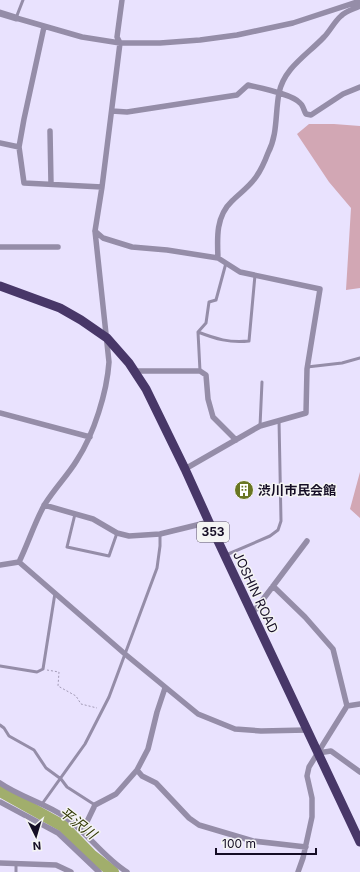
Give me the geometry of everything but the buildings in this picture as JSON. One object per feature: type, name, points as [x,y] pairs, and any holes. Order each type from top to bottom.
[{"type":"highway","name":"JOSHIN ROAD","points":[[0,286],[60,308],[81,320],[107,338],[135,371],[146,389],[185,469],[360,842]]},
{"type":"street","points":[[20,562],[44,505],[77,460],[90,437],[108,380],[109,362],[107,338],[95,231],[120,43],[117,37],[122,0]]},
{"type":"street","points":[[0,13],[82,37],[120,43],[176,42],[237,35],[293,23],[360,1]]},
{"type":"street","points":[[218,258],[217,238],[220,221],[224,211],[257,176],[271,149],[276,130],[279,93],[284,80],[300,58],[326,36],[341,16],[360,6]]},
{"type":"street","points":[[44,27],[24,119],[20,147],[24,183],[102,187]]},
{"type":"street","points":[[112,111],[128,112],[237,95],[248,85],[279,93],[300,103],[306,114],[311,115],[343,94],[360,87]]},
{"type":"street","points":[[50,131],[51,184]]},
{"type":"street","points":[[0,143],[20,147]]},
{"type":"street","points":[[95,231],[103,238],[132,248],[167,250],[218,258],[240,272],[320,289],[308,367],[306,413],[260,426],[185,469]]},
{"type":"street","points":[[0,247],[58,247]]},
{"type":"street","points":[[135,371],[200,371],[206,374],[208,399],[213,417],[236,440]]},
{"type":"street","points":[[0,413],[90,437]]},
{"type":"street","points":[[44,505],[94,519],[117,532],[129,536],[160,534],[209,522]]},
{"type":"street","points":[[252,614],[307,541]]},
{"type":"street","points":[[0,565],[20,562],[164,688],[198,714],[235,729],[307,730]]},
{"type":"street","points":[[273,586],[305,616],[333,649],[347,706],[309,767],[307,776],[312,798],[312,817],[306,847],[298,872]]},
{"type":"street","points":[[82,832],[95,805],[116,794],[137,770],[148,749],[164,688]]},
{"type":"street","points":[[347,706],[360,704]]},
{"type":"street","points":[[318,753],[331,751],[360,772]]},
{"type":"street","points":[[137,770],[142,776],[156,783],[189,818],[199,825],[253,841],[306,847]]},
{"type":"street","points":[[0,783],[9,789],[66,817],[109,859],[127,872]]},
{"type":"street","points":[[0,802],[58,833],[99,872]]},
{"type":"street","points":[[0,863],[56,865],[71,872]]},
{"type":"lane","points":[[16,18],[23,0]]},
{"type":"lane","points":[[200,371],[198,332],[206,322],[209,302],[216,300],[226,263]]},
{"type":"lane","points":[[198,332],[218,340],[236,343],[249,341],[255,275]]},
{"type":"lane","points":[[308,367],[342,363],[360,358]]},
{"type":"lane","points":[[260,426],[262,382]]},
{"type":"lane","points":[[225,556],[270,536],[278,530],[281,522],[279,420]]},
{"type":"lane","points":[[76,514],[67,547],[109,556],[117,532]]},
{"type":"lane","points":[[42,804],[85,744],[109,697],[157,568],[160,534]]},
{"type":"lane","points":[[0,666],[37,672],[43,669],[56,593]]},
{"type":"lane","points":[[0,725],[9,736],[34,750],[46,768],[61,779],[67,787],[95,805]]},
{"type":"lane","points":[[16,863],[16,872]]},
{"type":"path","points":[[43,669],[59,672],[58,686],[76,696],[81,704],[103,709]]},
{"type":"shaded area","points":[[309,124],[360,126],[360,288],[346,290],[351,208],[329,182],[297,134]]},
{"type":"shaded area","points":[[360,472],[360,518],[350,509]]},
{"type":"waterway","name":"平沢川","points":[[0,791],[63,826],[91,855],[113,872]]},
{"type":"place","name":"渋川市民会館","points":[[244,490]]}]
